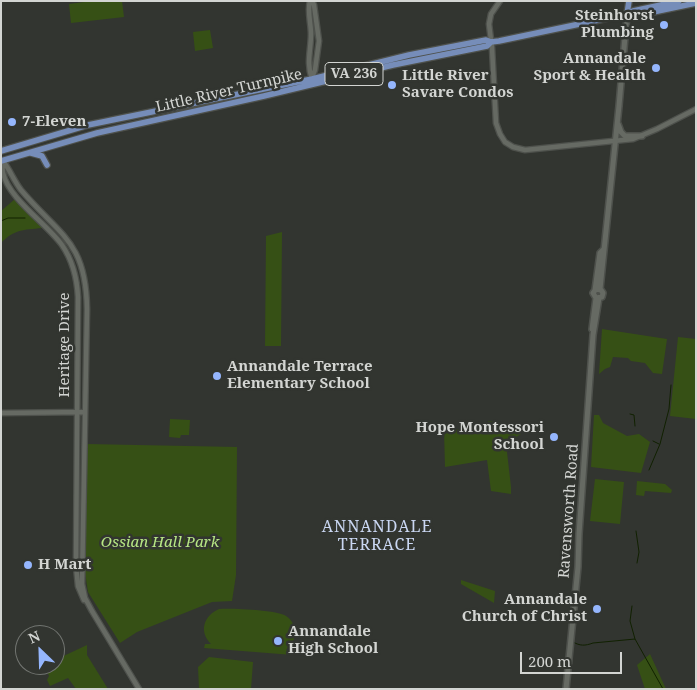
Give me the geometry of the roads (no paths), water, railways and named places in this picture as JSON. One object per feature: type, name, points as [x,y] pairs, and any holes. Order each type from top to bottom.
[{"type":"main road","points":[[627,14],[628,1]]},
{"type":"main road","points":[[653,7],[657,1]]},
{"type":"main road","name":"Little River Turnpike","points":[[1,151],[88,125],[487,46],[492,42],[627,14],[679,1]]},
{"type":"main road","name":"Little River Turnpike","points":[[627,14],[634,16],[696,4]]},
{"type":"main road","name":"Ravensworth Road","points":[[597,298],[593,293],[597,289],[604,249],[627,14]]},
{"type":"main road","name":"Little River Turnpike","points":[[2,159],[105,131],[311,82]]},
{"type":"main road","points":[[617,122],[625,136],[642,136]]},
{"type":"main road","points":[[29,152],[39,154],[47,165]]},
{"type":"main road","name":"Ravensworth Road","points":[[566,689],[578,567],[593,335],[592,323],[597,298],[603,293],[597,289]]},
{"type":"street","points":[[311,1],[314,5],[319,41],[315,70],[311,82]]},
{"type":"street","points":[[311,1],[308,7],[311,36],[308,62],[311,82]]},
{"type":"street","points":[[500,1],[493,10],[490,19],[497,128],[505,142],[517,149],[525,150],[615,142],[642,136],[696,108]]},
{"type":"street","name":"Heritage Drive","points":[[2,159],[2,172],[12,190],[56,238],[74,272],[78,297],[79,538]]},
{"type":"street","name":"Heritage Drive","points":[[2,159],[21,189],[67,237],[80,262],[84,276],[86,296],[85,412],[78,586],[83,599],[139,689]]},
{"type":"street","points":[[1,182],[12,190]]},
{"type":"street","points":[[1,413],[85,412]]},
{"type":"waterway","points":[[1,221],[8,218],[25,218]]},
{"type":"waterway","points":[[649,470],[660,444],[669,409],[671,385]]},
{"type":"waterway","points":[[630,414],[634,415],[635,426]]},
{"type":"waterway","points":[[653,441],[659,444]]},
{"type":"waterway","points":[[636,531],[639,552],[637,563]]},
{"type":"waterway","points":[[632,606],[630,621],[635,639]]},
{"type":"waterway","points":[[573,642],[585,645],[635,639],[663,689]]},
{"type":"place","name":"Steinhorst Plumbing","points":[[664,25]]},
{"type":"place","name":"Annandale Sport & Health","points":[[656,68]]},
{"type":"place","name":"Little River Savare Condos","points":[[392,85]]},
{"type":"place","name":"7-Eleven","points":[[12,122]]},
{"type":"place","name":"Annandale Terrace Elementary School","points":[[217,376]]},
{"type":"place","name":"Hope Montessori School","points":[[554,437]]},
{"type":"place","name":"H Mart","points":[[28,565]]},
{"type":"place","name":"Annandale Church of Christ","points":[[597,609]]},
{"type":"place","name":"Annandale High School","points":[[278,641]]},
{"type":"district","name":"ANNANDALE TERRACE","points":[[377,536]]},
{"type":"park label","name":"Ossian Hall Park","points":[[160,543]]}]
